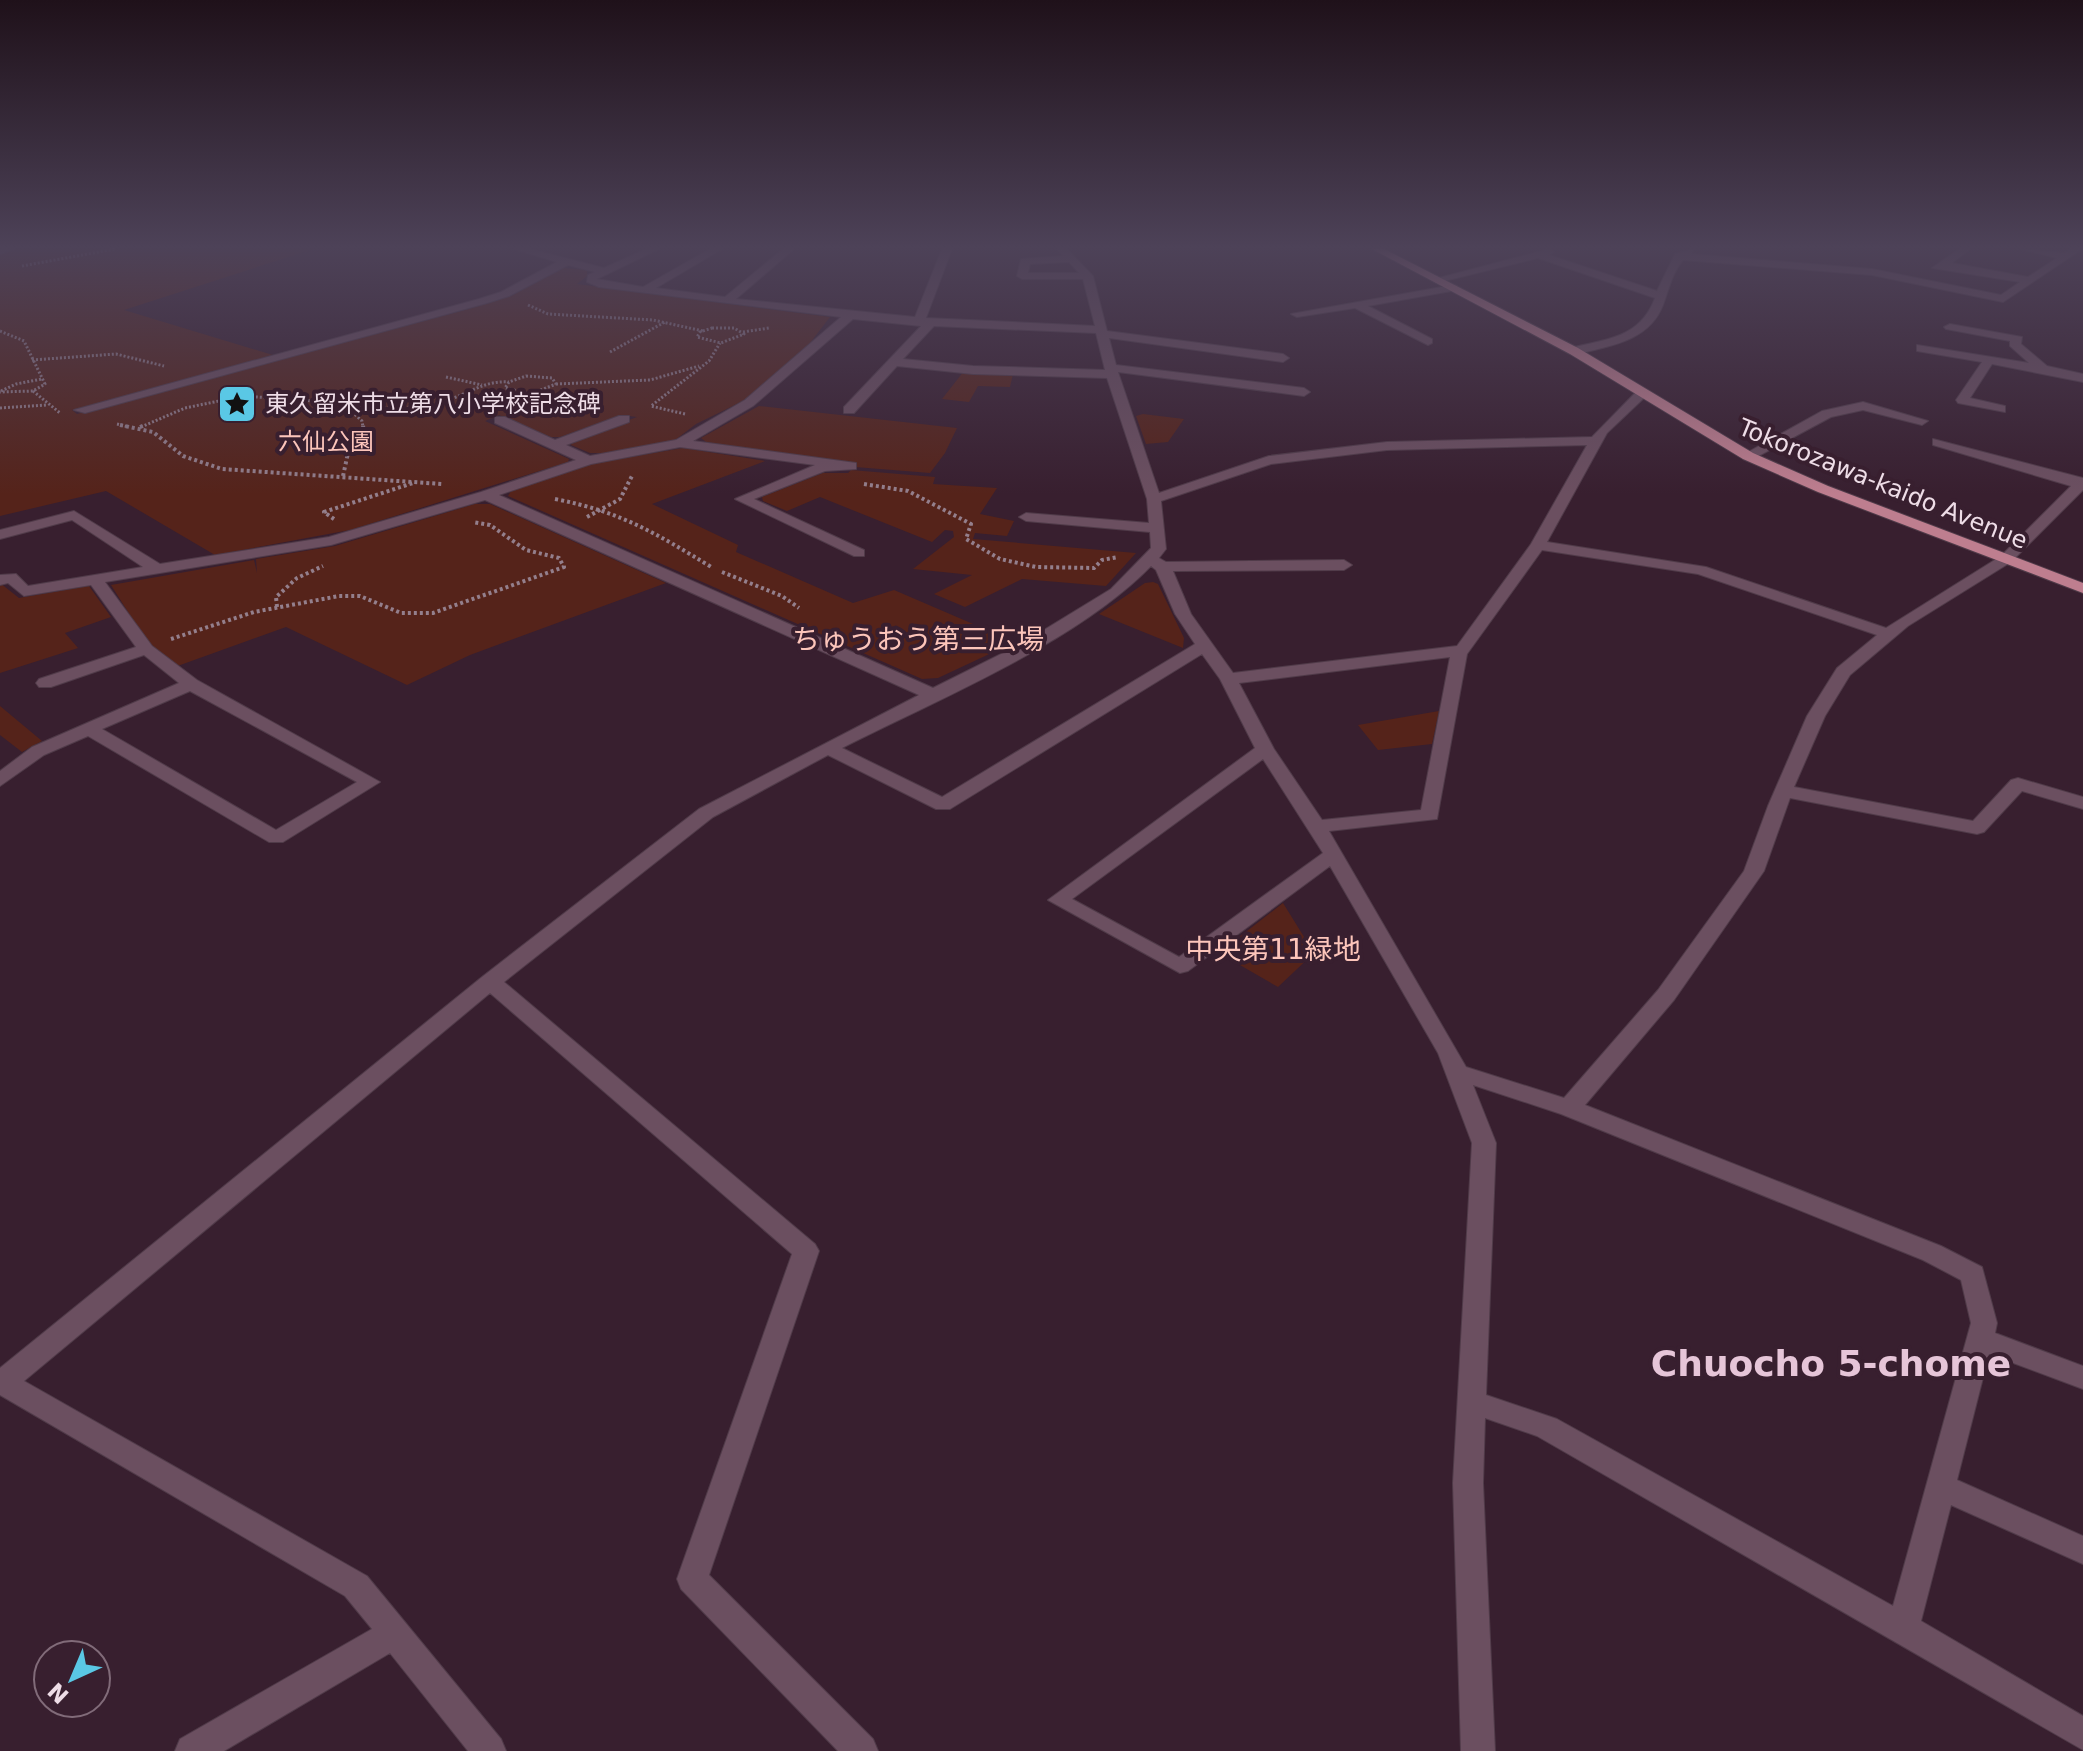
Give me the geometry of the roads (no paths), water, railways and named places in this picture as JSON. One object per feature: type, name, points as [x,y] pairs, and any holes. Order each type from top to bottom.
[{"type":"main road","name":"Tokorozawa-kaido Avenue","points":[[1535,331],[1748,456],[1823,489],[2083,588]]},
{"type":"street","points":[[75,413],[372,331]]},
{"type":"street","points":[[680,443],[749,403],[832,331]]},
{"type":"street","points":[[849,410],[897,362],[919,331]]},
{"type":"street","points":[[1073,331],[1102,332],[1283,358]]},
{"type":"street","points":[[1408,331],[1428,341]]},
{"type":"street","points":[[1574,351],[1640,331]]},
{"type":"street","points":[[1971,331],[2018,339],[2014,344],[2043,369]]},
{"type":"street","points":[[1102,332],[1154,499],[1159,549],[1157,563],[1183,614],[1228,679],[1265,749],[1317,826],[1449,1053],[1484,1143],[1468,1483],[1478,1751]]},
{"type":"street","points":[[1246,353],[1258,341]]},
{"type":"street","points":[[1921,348],[2083,378]]},
{"type":"street","points":[[1989,360],[1962,400],[2000,409]]},
{"type":"street","points":[[897,362],[973,370],[1112,371],[1256,381],[1304,392]]},
{"type":"street","points":[[1317,826],[1430,815],[1463,650],[1538,545],[1602,431],[1642,393]]},
{"type":"street","points":[[1748,456],[1827,414],[1863,406],[1922,421]]},
{"type":"street","points":[[553,445],[624,419]]},
{"type":"street","points":[[500,420],[588,460]]},
{"type":"street","points":[[1154,499],[1269,460],[1387,446],[1597,441]]},
{"type":"street","points":[[1569,1108],[1666,995],[1754,871],[1816,716],[1843,672],[1889,634],[2006,559],[2079,489],[1938,442]]},
{"type":"street","points":[[1,579],[11,577],[24,591],[331,541],[486,495],[588,460],[680,443],[851,466],[823,467],[742,499],[859,553]]},
{"type":"street","points":[[1958,463],[1973,453]]},
{"type":"street","points":[[486,495],[934,695]]},
{"type":"street","points":[[0,535],[74,515],[158,570]]},
{"type":"street","points":[[1026,517],[1157,528]]},
{"type":"street","points":[[1538,545],[1701,570],[1889,634]]},
{"type":"street","points":[[489,1751],[356,1586],[1,1382],[490,982],[706,813],[1027,647],[1117,592],[1157,563],[1344,565]]},
{"type":"street","points":[[89,729],[276,838],[371,782],[191,684],[145,647],[95,580]]},
{"type":"street","points":[[829,748],[943,805],[1203,646]]},
{"type":"street","points":[[45,683],[145,647]]},
{"type":"street","points":[[1228,679],[1463,650]]},
{"type":"street","points":[[0,780],[38,751],[191,684]]},
{"type":"street","points":[[1265,749],[1058,900],[1180,966],[1333,855]]},
{"type":"street","points":[[1784,791],[1977,828],[2018,784],[2083,803]]},
{"type":"street","points":[[490,982],[806,1251],[692,1579],[861,1751]]},
{"type":"street","points":[[1457,1072],[1569,1108],[1932,1253],[1973,1274],[1984,1323],[1903,1628]]},
{"type":"street","points":[[1980,1339],[2083,1378]]},
{"type":"street","points":[[1472,1402],[1547,1427],[1903,1628],[2083,1734]]},
{"type":"street","points":[[1941,1487],[2083,1550]]},
{"type":"street","points":[[192,1751],[393,1634]]},
{"type":"place","name":"東久留米市立第八小学校記念碑","points":[[237,404]]},
{"type":"district","name":"Chuocho 5-chome","points":[[1831,1363]]},
{"type":"park label","name":"六仙公園","points":[[326,442]]},
{"type":"park label","name":"ちゅうおう第三広場","points":[[918,639]]},
{"type":"park label","name":"中央第11緑地","points":[[1273,949]]}]
